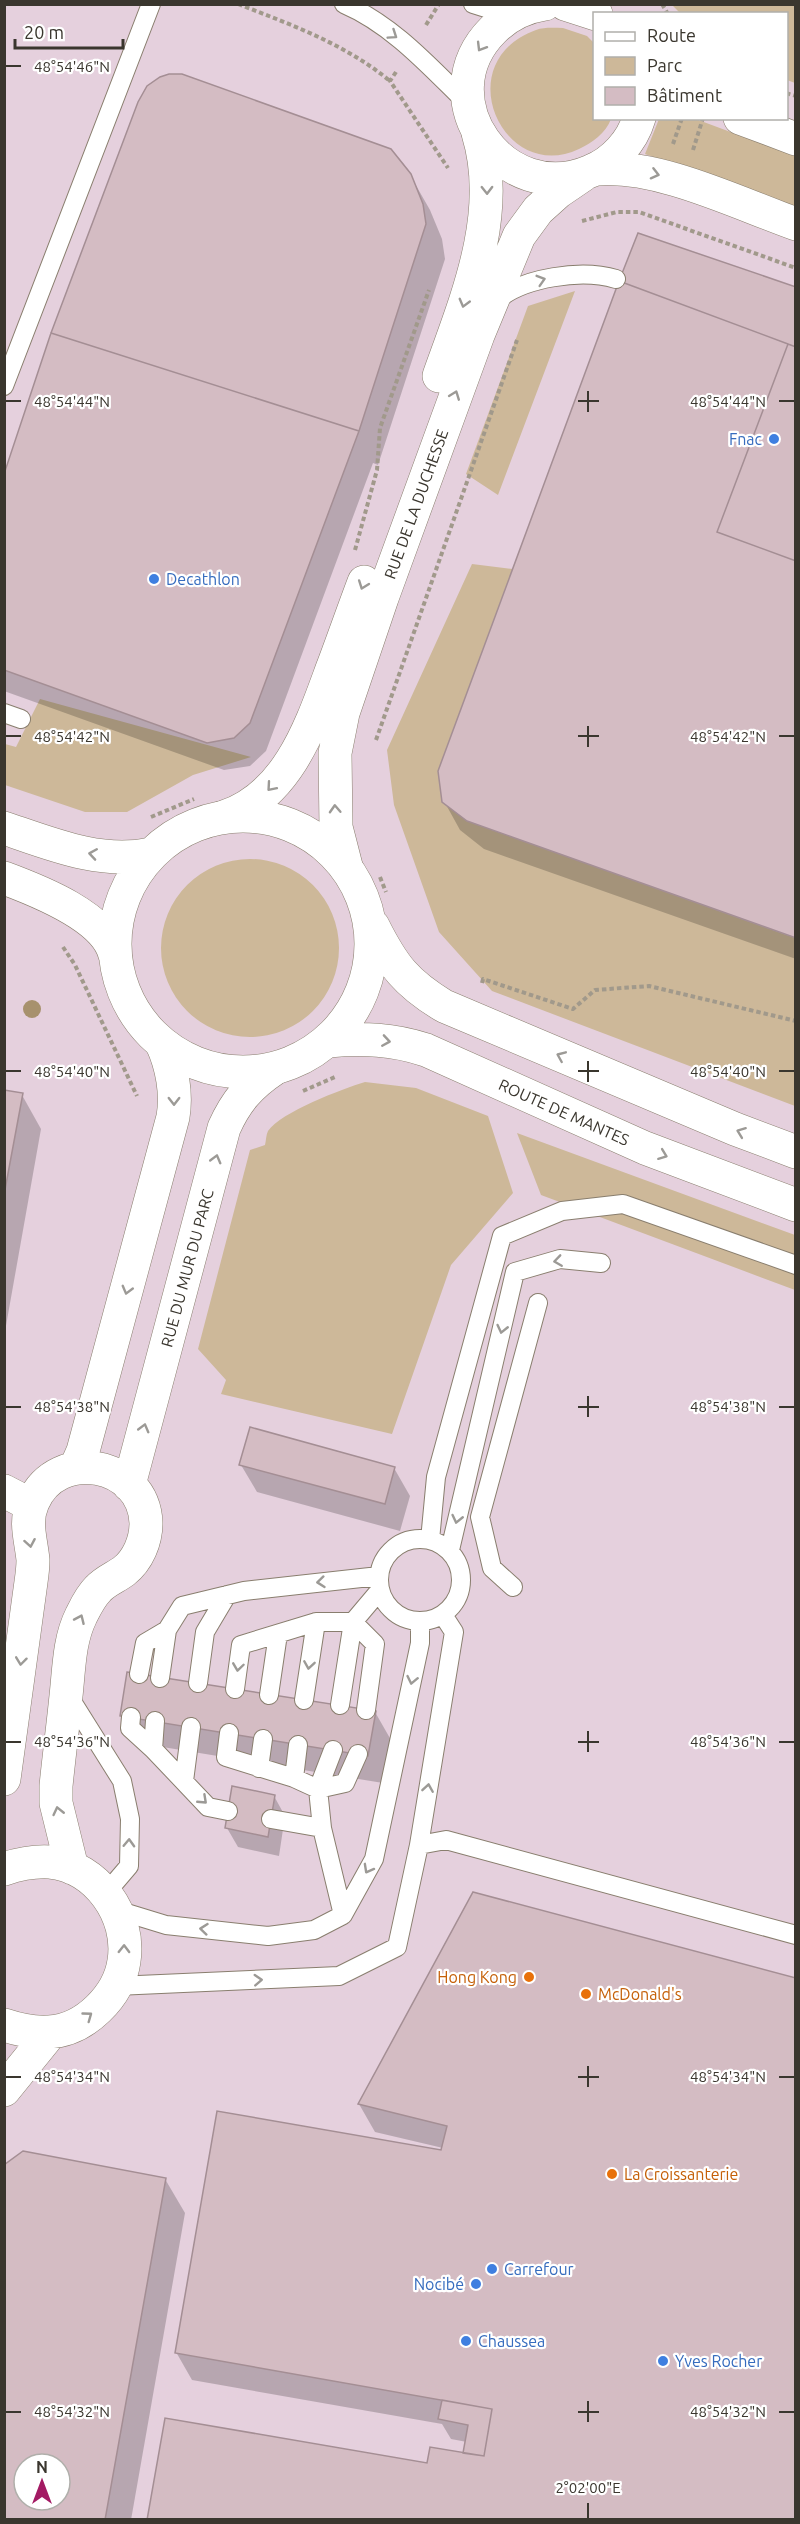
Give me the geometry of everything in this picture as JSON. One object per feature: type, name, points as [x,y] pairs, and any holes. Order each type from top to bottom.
[{"type":"street","points":[[511,16],[545,4]]},
{"type":"street","points":[[565,4],[593,13]]},
{"type":"street","name":"RUE DE LA DUCHESSE","points":[[214,806],[239,812],[255,802],[282,774],[304,741],[324,690],[411,456],[464,302],[486,223],[487,181],[473,119],[469,74],[474,59],[489,34],[511,16]]},
{"type":"street","points":[[473,119],[497,157],[523,173],[553,179],[590,172],[636,169],[661,175],[795,224]]},
{"type":"street","name":"RUE DE LA DUCHESSE","points":[[346,867],[336,827],[334,784],[335,753],[343,713],[406,528],[490,306],[525,225],[558,192],[620,151],[630,139],[638,120]]},
{"type":"street","points":[[745,120],[795,139]]},
{"type":"street","points":[[378,908],[368,979],[348,1018],[328,1041],[303,1058],[274,1069],[245,1072],[215,1069],[187,1059],[162,1044],[142,1023],[126,997],[117,970],[116,927],[122,901],[134,876],[151,854],[192,826],[214,806],[259,816],[292,825],[321,842],[346,867],[361,891],[378,908],[382,945],[408,982],[444,1006],[735,1130],[795,1152]]},
{"type":"street","points":[[4,828],[74,851],[118,857],[151,854]]},
{"type":"street","points":[[4,878],[78,913],[108,938],[115,955]]},
{"type":"street","name":"ROUTE DE MANTES","points":[[328,1041],[371,1038],[426,1050],[645,1148],[795,1205]]},
{"type":"street","points":[[76,1467],[83,1452],[173,1117],[173,1083],[168,1056],[162,1044]]},
{"type":"street","name":"RUE DU MUR DU PARC","points":[[129,1485],[225,1128],[243,1094],[274,1069]]},
{"type":"street","points":[[4,1779],[33,1561],[27,1523],[18,1498],[61,1472],[76,1467],[104,1469],[117,1475],[138,1496],[146,1523],[143,1541],[134,1562],[99,1587],[89,1599],[77,1625],[71,1650],[56,1803],[72,1868]]},
{"type":"street","points":[[4,1869],[27,1862],[50,1862],[72,1868],[90,1878],[111,1902],[124,1936],[124,1962],[116,1986],[99,2008],[77,2024],[51,2032],[22,2031],[4,2025]]},
{"type":"street","points":[[4,2090],[51,2032]]},
{"type":"lane","points":[[4,386],[150,4]]},
{"type":"lane","points":[[344,4],[356,9],[412,48],[473,119]]},
{"type":"lane","points":[[473,4],[511,16]]},
{"type":"lane","points":[[490,306],[506,292],[556,276],[606,276],[616,279]]},
{"type":"lane","points":[[430,1540],[436,1477],[502,1236],[562,1211],[623,1204],[795,1265]]},
{"type":"lane","points":[[450,1550],[515,1272],[560,1258],[601,1263]]},
{"type":"lane","points":[[513,1587],[492,1568],[480,1517],[538,1303]]},
{"type":"lane","points":[[340,1705],[353,1622],[379,1583],[383,1562],[391,1551],[402,1543],[416,1539],[430,1540],[450,1550],[457,1559],[462,1580],[460,1594],[453,1606],[443,1615],[420,1622],[406,1620],[395,1612],[385,1602],[379,1583]]},
{"type":"lane","points":[[160,1678],[167,1630],[182,1606],[244,1591],[379,1583]]},
{"type":"lane","points":[[198,1683],[205,1632],[227,1595]]},
{"type":"lane","points":[[116,1986],[339,1976],[397,1947],[419,1845],[454,1632],[443,1615]]},
{"type":"lane","points":[[304,1700],[316,1622]]},
{"type":"lane","points":[[235,1689],[241,1645],[316,1622],[353,1622],[375,1644],[366,1710]]},
{"type":"lane","points":[[67,1693],[122,1781],[130,1819],[129,1866],[111,1902],[166,1925],[268,1936],[314,1930],[343,1915],[374,1859],[420,1643],[420,1622]]},
{"type":"lane","points":[[139,1674],[145,1643],[167,1630]]},
{"type":"lane","points":[[269,1695],[278,1634]]},
{"type":"lane","points":[[131,1718],[130,1728],[208,1807],[228,1811]]},
{"type":"lane","points":[[153,1749],[154,1721]]},
{"type":"lane","points":[[184,1781],[191,1727]]},
{"type":"lane","points":[[229,1733],[226,1757],[294,1778],[318,1789],[345,1783],[358,1754]]},
{"type":"lane","points":[[260,1767],[263,1738]]},
{"type":"lane","points":[[294,1778],[298,1745]]},
{"type":"lane","points":[[333,1750],[318,1789],[322,1828],[343,1915]]},
{"type":"lane","points":[[271,1819],[322,1828]]},
{"type":"lane","points":[[419,1845],[446,1840],[795,1935]]},
{"type":"path","points":[[238,4],[325,38],[374,68],[390,81],[453,176]]},
{"type":"path","points":[[390,81],[439,4]]},
{"type":"path","points":[[574,225],[584,220],[617,212],[639,212],[795,268]]},
{"type":"path","points":[[352,559],[377,470],[380,428],[431,284]]},
{"type":"path","points":[[373,750],[519,334]]},
{"type":"path","points":[[142,822],[214,806]]},
{"type":"path","points":[[378,908],[379,876]]},
{"type":"path","points":[[62,944],[75,965],[139,1100]]},
{"type":"path","points":[[483,979],[573,1009],[595,990],[650,986],[795,1021]]},
{"type":"path","points":[[300,1093],[336,1077]]},
{"type":"shaded area","points":[[5,5],[672,5],[679,12],[593,12],[593,120],[788,120],[788,80],[796,83],[795,2519],[5,2520]]},
{"type":"green space","points":[[672,5],[795,5],[795,83],[788,80],[788,12],[679,12]]},
{"type":"green space","points":[[563,28],[587,36],[593,42],[593,120],[611,120],[602,133],[589,144],[552,156],[528,150],[509,136],[496,115],[490,91],[494,67],[509,46],[536,30]]},
{"type":"green space","points":[[659,120],[698,120],[795,156],[795,208],[645,154]]},
{"type":"green space","points":[[575,291],[498,495],[466,474],[528,306]]},
{"type":"green space","points":[[472,564],[513,569],[442,802],[467,821],[795,938],[795,1106],[492,991],[439,932],[394,805],[387,750]]},
{"type":"green space","points":[[40,699],[251,757],[193,775],[127,812],[85,812],[5,785],[5,744],[16,747]]},
{"type":"green space","points":[[250,859],[284,866],[313,885],[332,914],[339,948],[332,982],[313,1011],[284,1030],[250,1037],[216,1030],[187,1011],[168,982],[161,948],[168,914],[187,885],[216,866]]},
{"type":"green space","points":[[365,1082],[416,1088],[488,1116],[513,1193],[451,1265],[392,1434],[221,1394],[226,1380],[198,1349],[250,1150],[265,1145],[268,1131],[285,1116]]},
{"type":"green space","points":[[517,1133],[795,1235],[795,1290],[541,1195]]},
{"type":"building","points":[[169,74],[182,74],[391,149],[411,174],[423,204],[426,224],[359,431],[51,333],[138,102],[147,86]]},
{"type":"building","points":[[638,233],[796,287],[796,347],[619,281]]},
{"type":"building","points":[[619,281],[788,344],[717,532],[796,561],[796,938],[467,821],[442,802],[438,771]]},
{"type":"building","name":"Decathlon","points":[[51,333],[359,431],[250,723],[234,738],[207,743],[4,670],[4,474]]},
{"type":"building","name":"Fnac","points":[[788,344],[796,347],[796,561],[717,532]]},
{"type":"building","points":[[4,1090],[23,1093],[4,1195]]},
{"type":"building","points":[[250,1427],[395,1467],[385,1504],[239,1465]]},
{"type":"building","points":[[127,1672],[376,1711],[368,1756],[120,1716]]},
{"type":"building","points":[[232,1786],[275,1795],[268,1837],[225,1828]]},
{"type":"building","name":"Carrefour","points":[[473,1892],[796,1978],[796,2520],[147,2520],[165,2418],[427,2463],[430,2447],[484,2456],[492,2409],[175,2353],[217,2111],[441,2150],[447,2126],[358,2104]]},
{"type":"building","points":[[23,2151],[166,2178],[105,2520],[4,2520],[4,2165]]},
{"type":"building","points":[[442,2400],[492,2409],[484,2456],[463,2453],[468,2425],[438,2419]]},
{"type":"place","name":"Fnac","points":[[774,439]]},
{"type":"place","name":"Decathlon","points":[[154,579]]},
{"type":"place","name":"Hong Kong","points":[[529,1977]]},
{"type":"place","name":"McDonald's","points":[[586,1994]]},
{"type":"place","name":"La Croissanterie","points":[[612,2174]]},
{"type":"place","name":"Carrefour","points":[[492,2269]]},
{"type":"place","name":"Nocibé","points":[[476,2284]]},
{"type":"place","name":"Chaussea","points":[[466,2341]]},
{"type":"place","name":"Yves Rocher","points":[[663,2361]]}]
